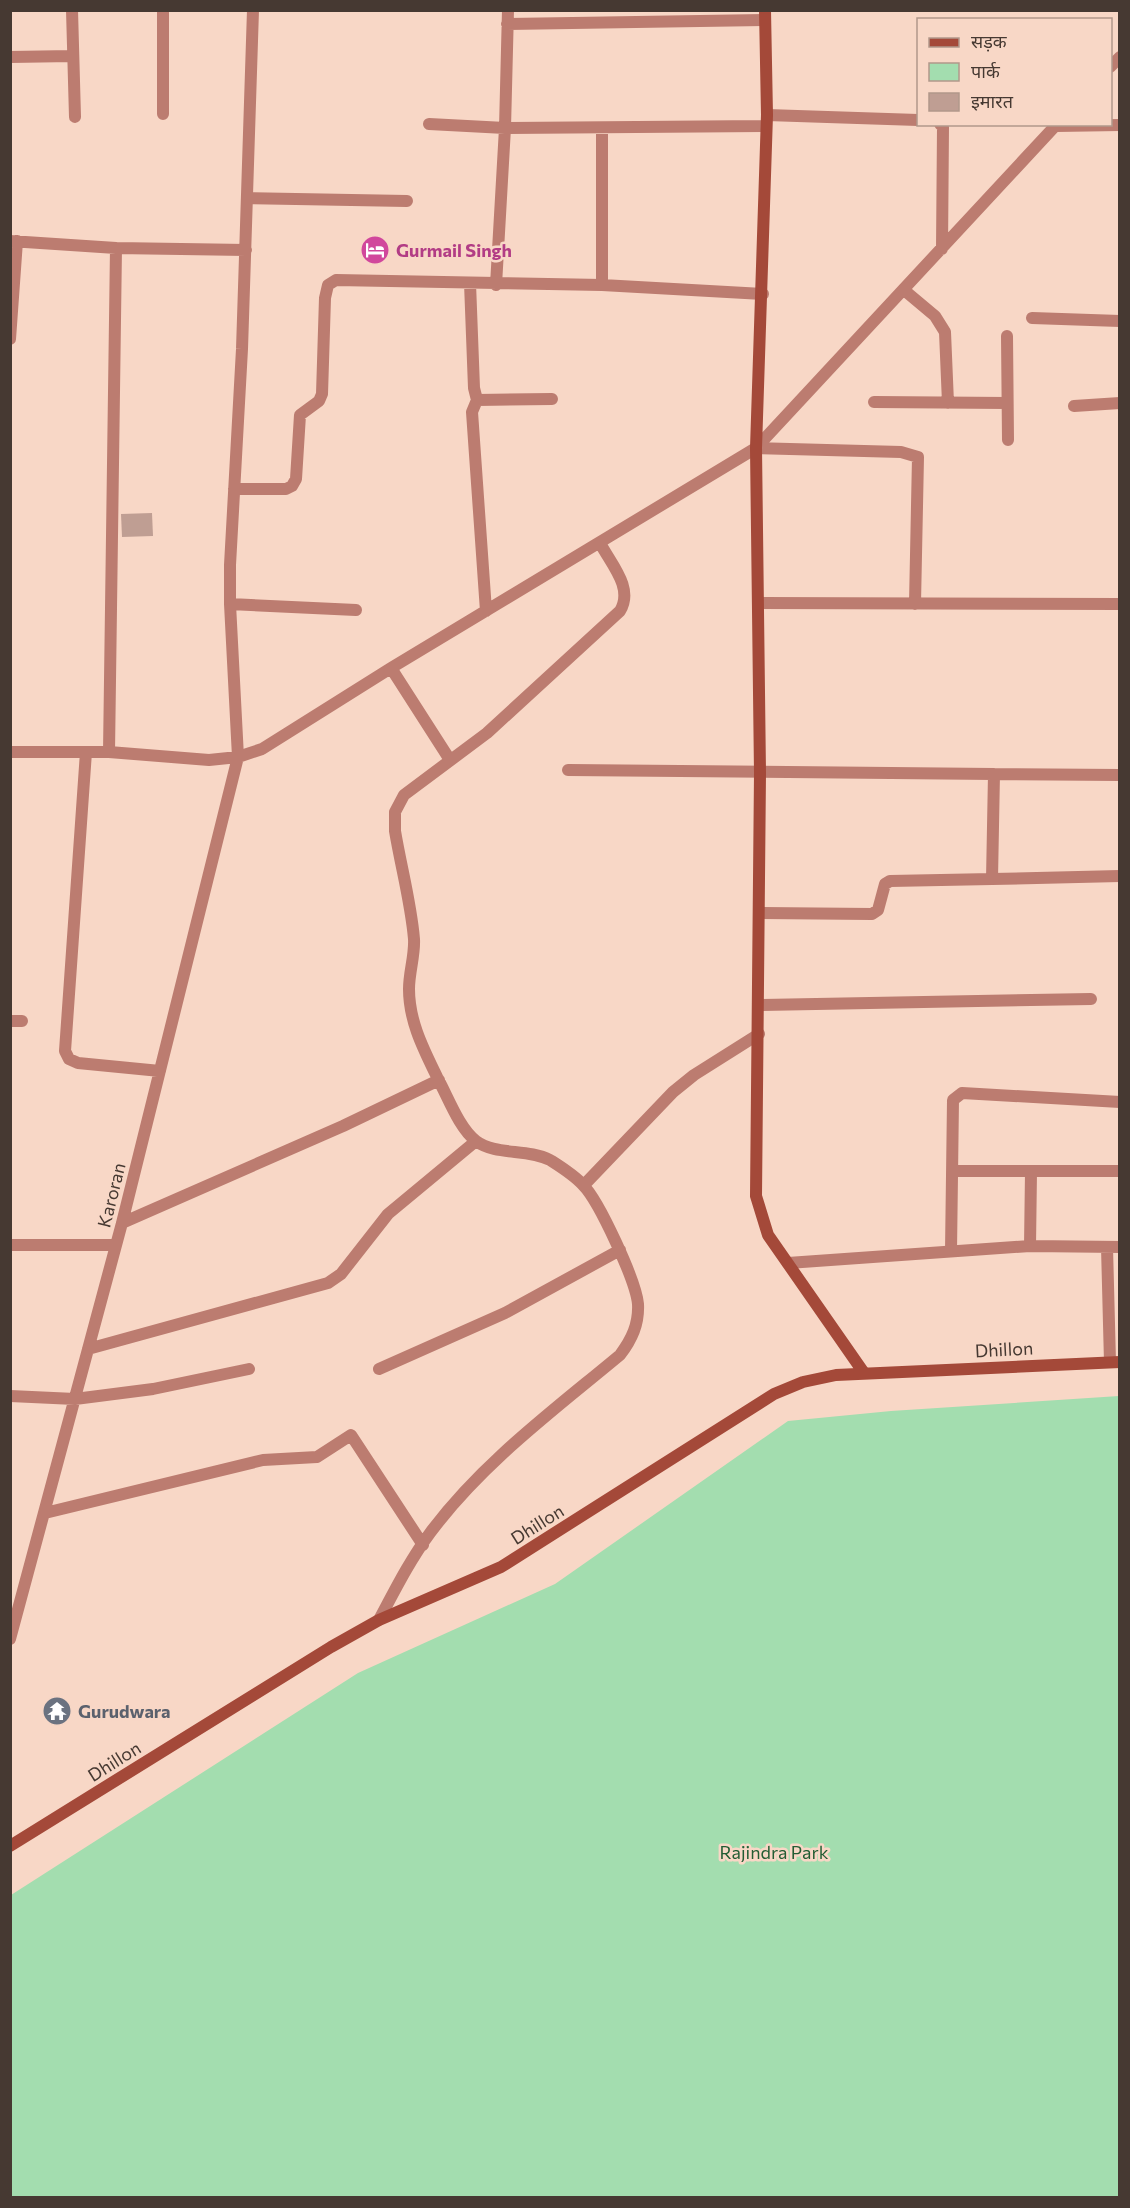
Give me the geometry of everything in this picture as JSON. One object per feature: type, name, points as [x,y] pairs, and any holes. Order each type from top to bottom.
[{"type":"street","points":[[72,10],[75,117]]},
{"type":"street","points":[[163,10],[163,114]]},
{"type":"street","name":"Karoran","points":[[10,1639],[117,1245],[238,757],[230,604],[246,250],[253,10]]},
{"type":"street","points":[[496,285],[505,128],[508,10]]},
{"type":"street","points":[[507,24],[765,15],[767,121],[763,294],[756,448],[760,773],[756,1196],[760,1217],[768,1235],[864,1373]]},
{"type":"street","points":[[10,57],[72,56]]},
{"type":"street","points":[[429,124],[505,128],[602,128],[767,121],[917,120]]},
{"type":"street","points":[[942,126],[942,249]]},
{"type":"street","points":[[10,752],[109,752],[209,760],[238,757],[262,749],[391,668],[756,448],[1055,126]]},
{"type":"street","points":[[602,128],[602,285]]},
{"type":"street","points":[[247,198],[407,201]]},
{"type":"street","points":[[10,339],[14,241],[116,248],[246,250]]},
{"type":"street","points":[[109,752],[116,248]]},
{"type":"street","points":[[234,489],[286,489],[292,486],[296,479],[300,414],[319,401],[322,394],[328,285],[336,280],[496,285],[602,285],[763,294]]},
{"type":"street","points":[[470,283],[474,388],[477,400],[472,412],[486,611]]},
{"type":"street","points":[[904,290],[935,316],[945,332],[948,403]]},
{"type":"street","points":[[1032,318],[1119,321]]},
{"type":"street","points":[[1007,336],[1008,440]]},
{"type":"street","points":[[477,400],[552,399]]},
{"type":"street","points":[[874,402],[1007,403]]},
{"type":"street","points":[[1074,406],[1119,403]]},
{"type":"street","points":[[756,448],[901,452],[918,457],[915,604]]},
{"type":"street","points":[[379,1620],[423,1545],[450,1511],[500,1456],[621,1355],[631,1339],[636,1324],[638,1302],[620,1250],[584,1185],[558,1166],[531,1152],[492,1148],[476,1141],[467,1132],[439,1080],[415,1031],[410,1010],[409,988],[414,942],[394,831],[395,812],[404,795],[487,734],[620,611],[627,600],[625,587],[600,543]]},
{"type":"street","points":[[758,603],[1119,604]]},
{"type":"street","points":[[230,604],[356,610]]},
{"type":"street","points":[[391,668],[450,760]]},
{"type":"street","points":[[86,752],[65,1052],[69,1059],[78,1063],[160,1071]]},
{"type":"street","points":[[568,770],[1119,775]]},
{"type":"street","points":[[992,879],[994,774]]},
{"type":"street","points":[[759,913],[872,914],[878,910],[885,884],[890,881],[1119,876]]},
{"type":"street","points":[[759,1005],[1091,999]]},
{"type":"street","points":[[584,1185],[673,1092],[759,1034]]},
{"type":"street","points":[[122,1223],[343,1126],[439,1080]]},
{"type":"street","points":[[951,1251],[953,1100],[962,1094],[1119,1102]]},
{"type":"street","points":[[88,1349],[328,1283],[341,1274],[388,1214],[476,1141]]},
{"type":"street","points":[[952,1172],[1119,1171]]},
{"type":"street","points":[[1030,1246],[1031,1173]]},
{"type":"street","points":[[10,1245],[117,1245]]},
{"type":"street","points":[[788,1263],[1030,1246],[1113,1247],[1115,1362]]},
{"type":"street","points":[[379,1369],[505,1313],[620,1250]]},
{"type":"street","name":"Dhillon","points":[[10,1846],[331,1647],[379,1620],[501,1568],[774,1394],[802,1382],[864,1373],[1115,1362]]},
{"type":"street","points":[[10,1396],[75,1399],[153,1389],[249,1369]]},
{"type":"street","points":[[45,1513],[263,1460],[317,1457],[351,1434],[423,1545]]},
{"type":"green space","name":"Rajindra Park","points":[[1119,1396],[1119,2197],[11,2197],[11,1895],[358,1673],[555,1584],[788,1421],[891,1411]]},
{"type":"building","points":[[152,513],[153,536],[122,537],[121,514]]},
{"type":"place","name":"Gurmail Singh","points":[[375,250]]},
{"type":"place","name":"Gurudwara","points":[[57,1711]]}]
